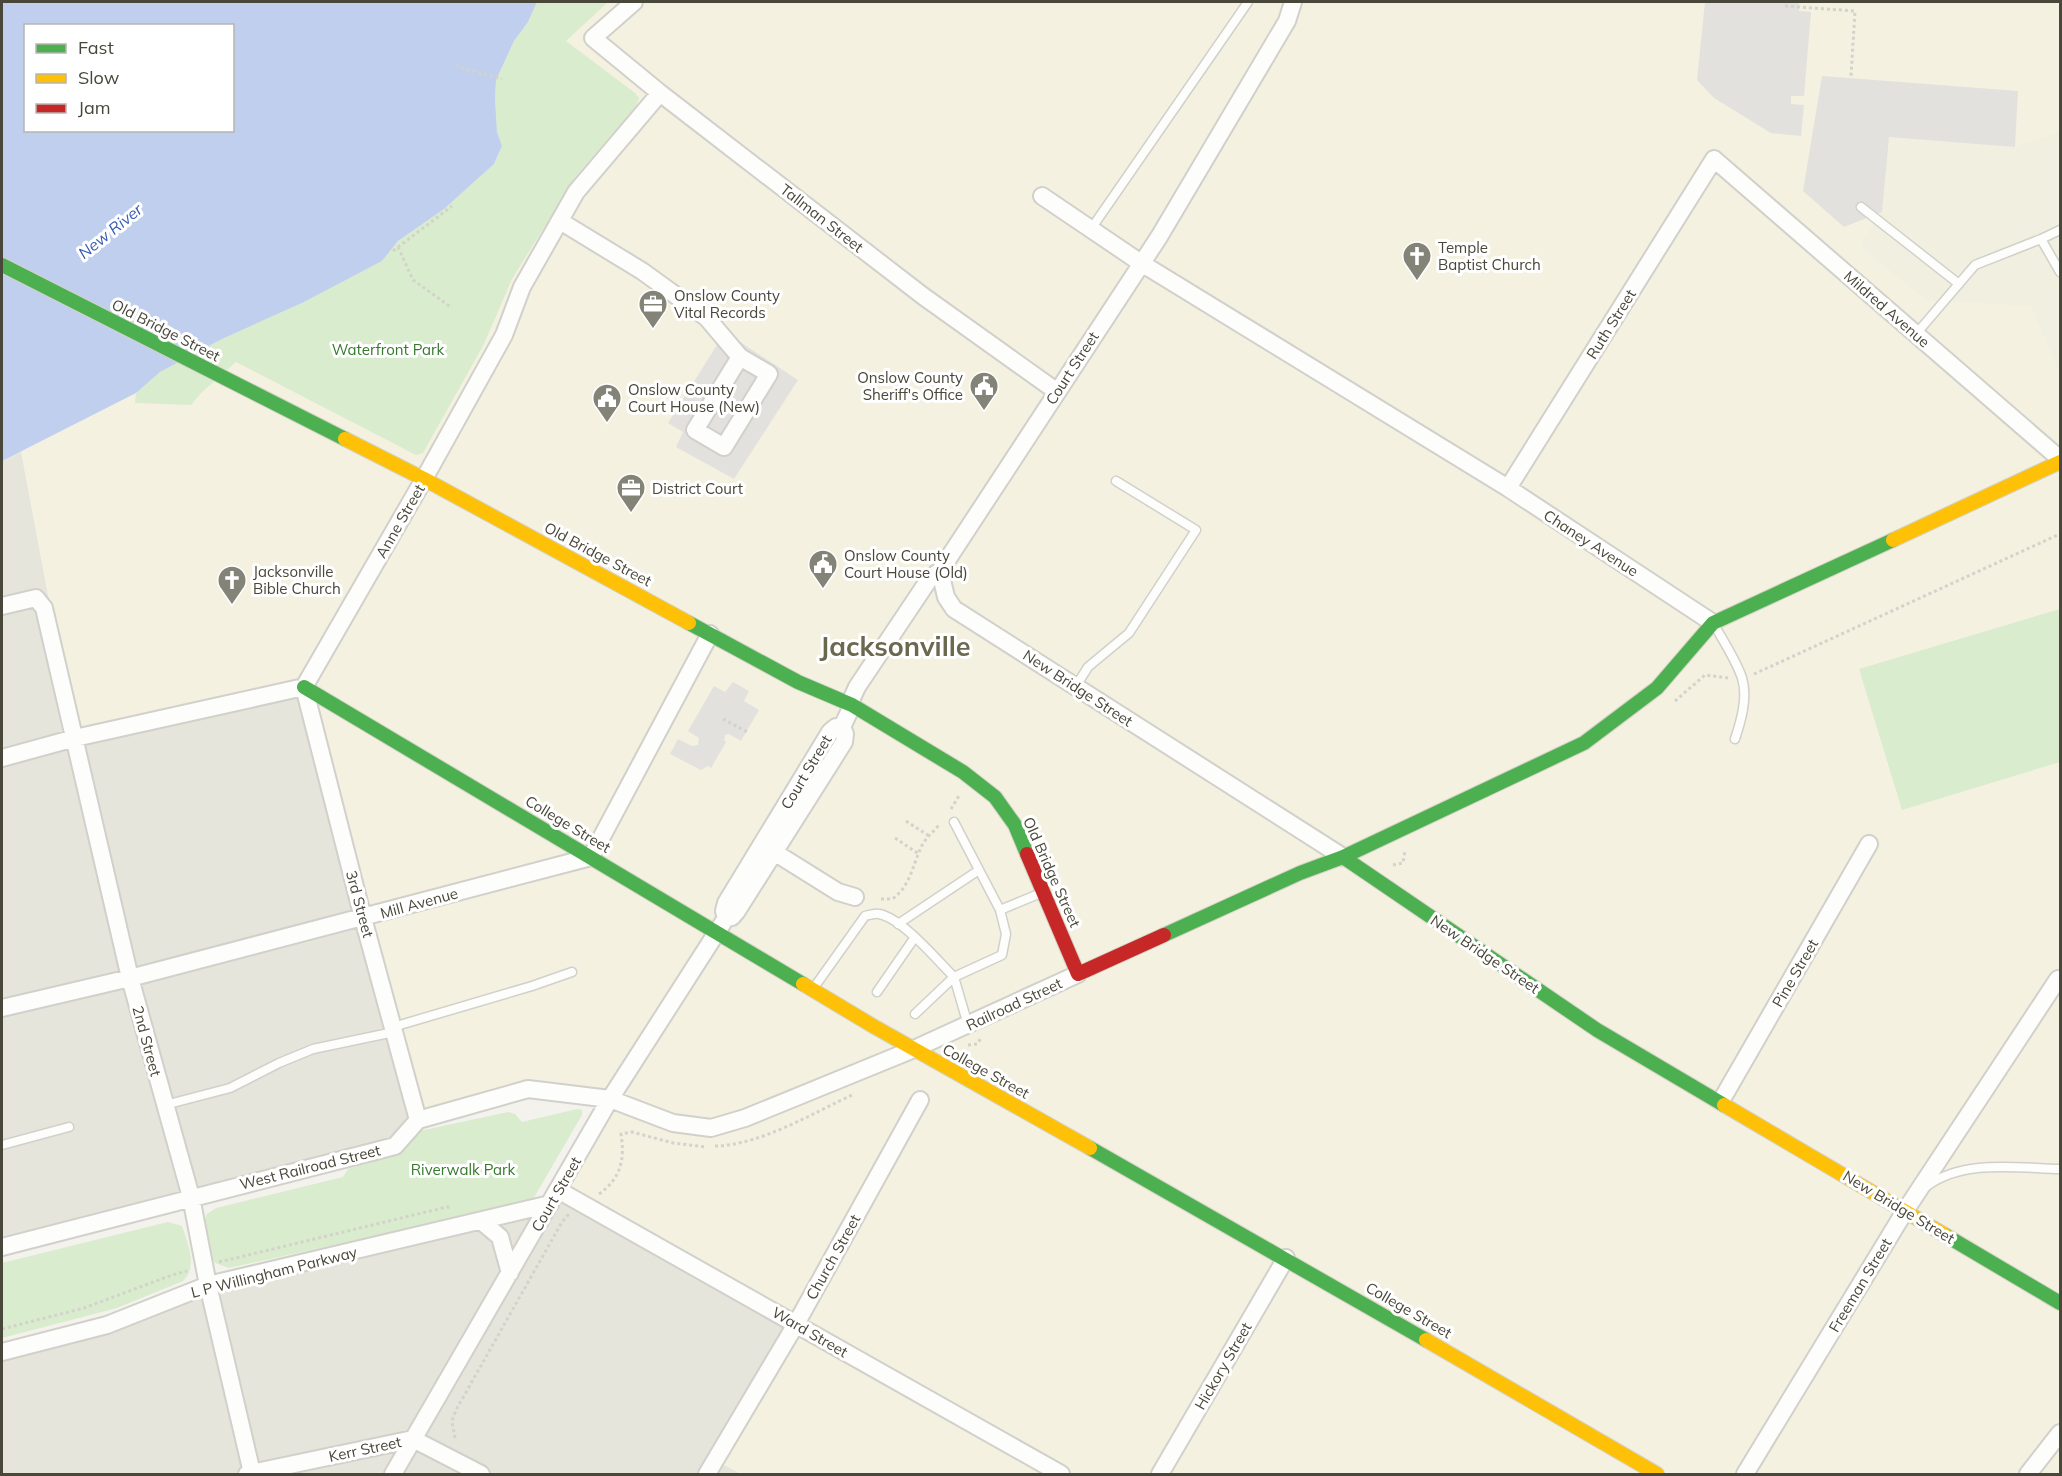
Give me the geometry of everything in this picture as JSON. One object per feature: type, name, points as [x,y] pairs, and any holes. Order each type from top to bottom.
[{"type":"main road","name":"Old Bridge Street","points":[[2,265],[424,479],[798,682],[852,705],[963,772],[995,797],[1015,825],[1078,974]]},
{"type":"main road","points":[[1713,623],[2061,461]]},
{"type":"main road","name":"Railroad Street","points":[[1078,974],[1300,873],[1343,857],[1584,743],[1657,688],[1713,623]]},
{"type":"main road","name":"College Street","points":[[304,687],[914,1049],[1286,1258],[1657,1474]]},
{"type":"main road","name":"New Bridge Street","points":[[1343,857],[1597,1030],[2061,1303]]},
{"type":"street","name":"Tallman Street","points":[[634,2],[593,38],[660,93],[923,296],[1056,391]]},
{"type":"street","name":"Court Street","points":[[393,1474],[610,1099],[726,918],[724,911],[726,903],[764,859],[819,766],[831,730],[838,726],[842,727],[857,687],[930,578],[940,571],[1159,237],[1287,21],[1293,2]]},
{"type":"street","name":"Anne Street","points":[[304,687],[504,335],[522,287],[576,192],[660,93]]},
{"type":"street","name":"Mildred Avenue","points":[[1714,159],[2061,461]]},
{"type":"street","name":"Ruth Street","points":[[1508,488],[1714,159]]},
{"type":"street","name":"Chaney Avenue","points":[[1042,196],[1141,263],[1508,488],[1713,623]]},
{"type":"street","points":[[560,221],[642,271],[707,318],[740,357],[769,374],[724,447],[695,430],[740,357]]},
{"type":"street","name":"New Bridge Street","points":[[940,571],[946,597],[954,609],[1343,857]]},
{"type":"street","name":"2nd Street","points":[[2,606],[36,598],[44,608],[130,978],[191,1197],[250,1474]]},
{"type":"street","points":[[591,857],[710,634]]},
{"type":"street","points":[[2,758],[75,738],[304,687]]},
{"type":"street","name":"3rd Street","points":[[304,687],[418,1120]]},
{"type":"street","name":"Pine Street","points":[[1721,1101],[1869,844]]},
{"type":"street","name":"Mill Avenue","points":[[2,1008],[130,978],[591,857]]},
{"type":"street","points":[[764,859],[838,892],[855,897]]},
{"type":"street","name":"Railroad Street","points":[[610,1099],[673,1123],[711,1128],[745,1118],[914,1049],[1078,974]]},
{"type":"street","name":"Freeman Street","points":[[1745,1474],[1905,1211],[2058,978]]},
{"type":"street","points":[[418,1120],[528,1089],[610,1099]]},
{"type":"street","name":"Church Street","points":[[707,1474],[796,1324],[920,1100]]},
{"type":"street","name":"West Railroad Street","points":[[2,1247],[395,1146],[418,1120]]},
{"type":"street","name":"L P Willingham Parkway","points":[[2,1352],[107,1325],[208,1285],[481,1221],[554,1197]]},
{"type":"street","name":"Ward Street","points":[[554,1197],[796,1324],[1061,1474]]},
{"type":"street","points":[[481,1221],[500,1237],[510,1274]]},
{"type":"street","name":"Hickory Street","points":[[1160,1474],[1286,1258]]},
{"type":"street","points":[[2028,1474],[2061,1433]]},
{"type":"street","points":[[413,1439],[481,1474]]},
{"type":"street","name":"Kerr Street","points":[[250,1474],[413,1439]]},
{"type":"lane","points":[[1091,229],[1248,2]]},
{"type":"lane","points":[[1861,207],[1959,284]]},
{"type":"lane","points":[[1916,334],[1975,265],[2061,230]]},
{"type":"lane","points":[[2041,239],[2061,272]]},
{"type":"lane","points":[[1076,686],[1088,667],[1129,633],[1196,530],[1116,481]]},
{"type":"lane","points":[[1713,623],[1743,680],[1744,697],[1741,720],[1735,739]]},
{"type":"lane","points":[[915,1014],[954,977],[1002,955],[1006,934],[1000,910],[954,822]]},
{"type":"lane","points":[[898,924],[979,870]]},
{"type":"lane","points":[[1000,910],[1044,892]]},
{"type":"lane","points":[[812,989],[865,916],[878,913],[898,924],[915,938],[954,977],[968,1026]]},
{"type":"lane","points":[[878,992],[915,938]]},
{"type":"lane","points":[[165,1105],[230,1088],[313,1049],[394,1029],[572,972]]},
{"type":"lane","points":[[2,1145],[69,1127]]},
{"type":"lane","points":[[1917,1194],[1935,1181],[1959,1170],[1977,1168],[2061,1169]]},
{"type":"path","points":[[1785,6],[1855,11],[1851,76]]},
{"type":"path","points":[[455,66],[502,79]]},
{"type":"path","points":[[393,251],[452,206]]},
{"type":"path","points":[[398,247],[414,280],[452,308]]},
{"type":"path","points":[[1743,680],[2061,534]]},
{"type":"path","points":[[723,719],[749,733]]},
{"type":"path","points":[[947,815],[963,790]]},
{"type":"path","points":[[906,821],[930,836]]},
{"type":"path","points":[[855,897],[888,900],[896,896],[912,873],[924,843],[942,823]]},
{"type":"path","points":[[895,838],[920,854]]},
{"type":"path","points":[[623,1127],[624,1133]]},
{"type":"path","points":[[455,1438],[452,1421],[456,1410],[568,1215]]},
{"type":"path","points":[[2,1329],[84,1308],[172,1275],[192,1270]]},
{"type":"shaded area","points":[[537,2],[2060,2],[2060,1474],[741,1474],[715,1460],[796,1324],[558,1190],[610,1100],[528,1089],[418,1120],[304,687],[75,738],[21,451],[136,393],[528,22]]},
{"type":"shaded area","points":[[1705,2],[1799,2],[1799,11],[1811,12],[1804,96],[1791,96],[1791,104],[1804,105],[1801,136],[1771,133],[1714,98],[1697,80]]},
{"type":"shaded area","points":[[1822,76],[2018,91],[2015,147],[1889,137],[1882,212],[1844,227],[1803,191]]},
{"type":"shaded area","points":[[2060,132],[2060,374],[2031,306],[1926,300],[1860,246],[1882,212],[1889,137],[2015,147]]},
{"type":"shaded area","points":[[725,332],[798,380],[734,479],[676,447],[683,432],[668,423]]},
{"type":"shaded area","points":[[21,451],[75,738],[304,687],[418,1120],[395,1146],[2,1247],[2,461]]},
{"type":"shaded area","points":[[733,682],[749,691],[744,701],[759,710],[741,741],[729,734],[725,735],[726,742],[711,768],[708,766],[701,770],[670,754],[678,739],[692,746],[698,745],[699,738],[688,731],[714,686],[725,692]]},
{"type":"shaded area","points":[[558,1190],[796,1324],[716,1460],[741,1474],[2,1474],[2,1352],[208,1285],[550,1204]]},
{"type":"green space","name":"Waterfront Park","points":[[537,2],[608,2],[566,41],[639,98],[636,106],[576,176],[512,279],[484,344],[423,453],[416,455],[236,362],[191,405],[135,403],[136,393],[160,372],[382,261],[398,241],[444,209],[494,164],[502,146],[497,132],[496,80],[514,41],[528,22]]},
{"type":"green space","points":[[2060,609],[2060,762],[1902,810],[1859,669]]},
{"type":"green space","name":"Riverwalk Park","points":[[577,1109],[582,1110],[582,1115],[532,1201],[229,1268],[215,1263],[212,1259],[205,1219],[207,1214],[216,1208],[343,1177],[348,1169],[397,1153],[415,1132],[508,1112],[515,1114],[522,1122]]},
{"type":"green space","points":[[168,1222],[182,1226],[189,1247],[190,1269],[183,1281],[117,1308],[2,1338],[2,1263]]},
{"type":"water","name":"New River","points":[[2,2],[537,2],[528,22],[514,41],[496,80],[497,132],[502,146],[494,164],[444,209],[398,241],[382,261],[160,372],[136,393],[2,461]]},
{"type":"traffic: fast","points":[[2,265],[345,439]]},
{"type":"traffic: fast","points":[[1164,935],[1300,873],[1343,857],[1584,743],[1657,688],[1713,623],[1893,540]]},
{"type":"traffic: fast","points":[[689,623],[798,682],[852,705],[963,772],[995,797],[1015,825],[1027,854]]},
{"type":"traffic: fast","points":[[304,687],[803,984]]},
{"type":"traffic: fast","points":[[1343,857],[1597,1030],[1724,1105]]},
{"type":"traffic: fast","points":[[1090,1148],[1426,1340]]},
{"type":"traffic: fast","points":[[1945,1235],[2060,1303]]},
{"type":"traffic: slow","points":[[345,439],[424,479],[689,623]]},
{"type":"traffic: slow","points":[[1893,540],[2060,462]]},
{"type":"traffic: slow","points":[[803,984],[1090,1148]]},
{"type":"traffic: slow","points":[[1724,1105],[1945,1235]]},
{"type":"traffic: slow","points":[[1426,1340],[1657,1474]]},
{"type":"traffic: jam","points":[[1027,854],[1078,974],[1164,935]]},
{"type":"place","name":"Temple Baptist Church","points":[[1417,282]]},
{"type":"place","name":"Onslow County Vital Records","points":[[653,330]]},
{"type":"place","name":"Onslow County Sheriff's Office","points":[[984,412]]},
{"type":"place","name":"Onslow County Court House (New)","points":[[607,424]]},
{"type":"place","name":"District Court","points":[[631,514]]},
{"type":"place","name":"Onslow County Court House (Old)","points":[[823,590]]},
{"type":"place","name":"Jacksonville Bible Church","points":[[232,606]]},
{"type":"district","name":"Jacksonville","points":[[895,646]]}]
